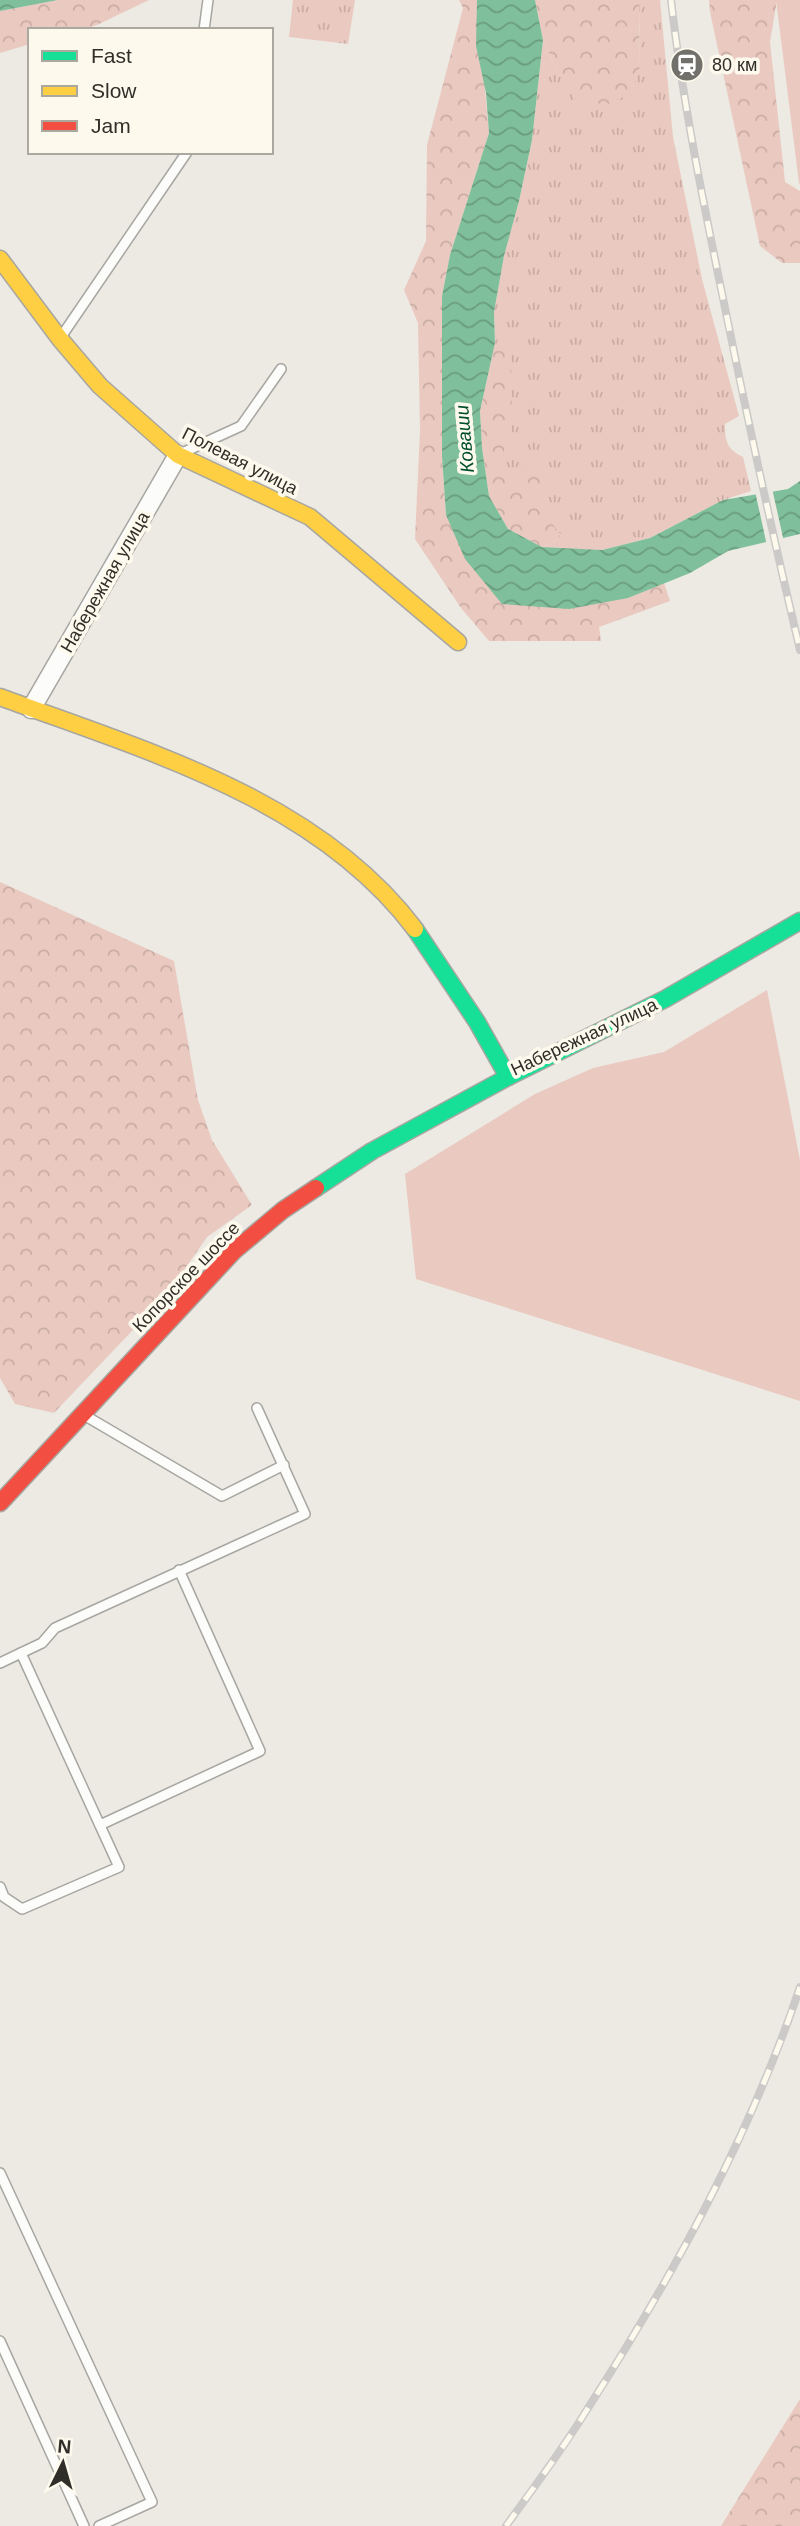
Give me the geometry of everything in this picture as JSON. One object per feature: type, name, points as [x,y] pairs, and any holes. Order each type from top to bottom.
[{"type":"street","name":"Полевая улица","points":[[0,258],[60,339],[100,386],[178,455],[310,517],[458,642]]},
{"type":"street","name":"Набережная улица","points":[[31,709],[178,455]]},
{"type":"street","name":"Набережная улица","points":[[0,697],[192,771],[279,815],[320,839],[364,871],[394,903],[439,962],[498,1056],[508,1077],[665,999],[800,921]]},
{"type":"street","name":"Копорское шоссе","points":[[0,1503],[233,1251],[283,1210],[372,1151],[508,1077]]},
{"type":"street","points":[[9,1474],[37,1461]]},
{"type":"lane","points":[[204,28],[208,0]]},
{"type":"lane","points":[[60,339],[186,154]]},
{"type":"lane","points":[[178,455],[241,426],[281,369]]},
{"type":"lane","points":[[0,1663],[42,1643],[55,1628],[305,1514],[257,1408]]},
{"type":"lane","points":[[83,1414],[222,1496],[284,1465]]},
{"type":"lane","points":[[100,1825],[260,1751],[179,1570]]},
{"type":"lane","points":[[0,1887],[4,1897],[22,1909],[119,1867],[21,1653]]},
{"type":"lane","points":[[0,2174],[152,2502],[99,2526]]},
{"type":"lane","points":[[0,2341],[83,2526]]},
{"type":"green space","points":[[58,0],[149,0],[87,28],[28,28],[28,45],[0,53],[0,11]]},
{"type":"green space","points":[[293,0],[355,0],[348,44],[289,37]]},
{"type":"green space","points":[[459,0],[477,0],[489,133],[450,255],[442,296],[442,456],[446,516],[628,598],[664,583],[670,601],[599,627],[601,641],[489,641],[461,608],[415,539],[420,430],[418,323],[404,290],[426,241],[427,145],[463,8]]},
{"type":"green space","points":[[535,0],[639,0],[640,66],[632,93],[608,104],[577,102],[543,40]]},
{"type":"green space","points":[[639,0],[660,0],[673,137],[702,279],[739,416],[725,424],[726,436],[730,448],[743,457],[751,491],[723,500],[650,538],[602,550],[542,547],[555,542],[560,534],[508,469],[501,456],[512,430],[495,343],[494,312],[504,256],[532,140],[543,40],[556,68],[640,65]]},
{"type":"green space","points":[[709,0],[777,0],[770,42],[785,182],[800,191],[800,263],[782,263],[760,246]]},
{"type":"green space","points":[[776,0],[800,0],[800,184],[799,183]]},
{"type":"green space","points":[[495,343],[511,355],[512,430],[502,456],[508,468],[529,467],[547,483],[543,511],[560,534],[555,542],[542,547],[508,529],[489,496],[480,411]]},
{"type":"green space","points":[[0,882],[174,961],[198,1100],[212,1140],[252,1205],[207,1237],[169,1292],[54,1413],[15,1404],[0,1378]]},
{"type":"green space","points":[[767,990],[800,1160],[800,1401],[416,1279],[405,1174],[535,1094],[593,1068],[664,1052]]},
{"type":"green space","points":[[800,2399],[800,2526],[721,2526]]},
{"type":"water","points":[[0,0],[58,0],[0,11]]},
{"type":"water","name":"Коваши","points":[[477,0],[535,0],[543,40],[532,140],[504,256],[494,312],[495,343],[480,411],[489,496],[508,529],[542,547],[602,550],[650,538],[723,500],[788,489],[800,481],[800,534],[728,551],[690,573],[628,598],[569,609],[502,604],[465,559],[446,515],[442,456],[442,296],[450,255],[489,133],[486,93],[476,46]]},
{"type":"pier","points":[[772,488],[784,542],[767,546],[755,491]]},
{"type":"railway","points":[[671,0],[709,231],[800,650]]},
{"type":"railway","points":[[506,2526],[578,2423],[679,2256],[758,2097],[800,1987]]},
{"type":"traffic: fast","points":[[316,1188],[372,1151],[508,1077],[665,999],[800,921]]},
{"type":"traffic: fast","points":[[415,929],[477,1022],[508,1077]]},
{"type":"traffic: slow","points":[[0,259],[60,339],[100,386],[178,455],[310,517],[458,642]]},
{"type":"traffic: slow","points":[[0,697],[170,760],[279,813],[329,846],[375,884],[415,929]]},
{"type":"traffic: jam","points":[[0,1503],[234,1251],[283,1210],[316,1188]]},
{"type":"place","name":"80 км","points":[[687,65]]}]
